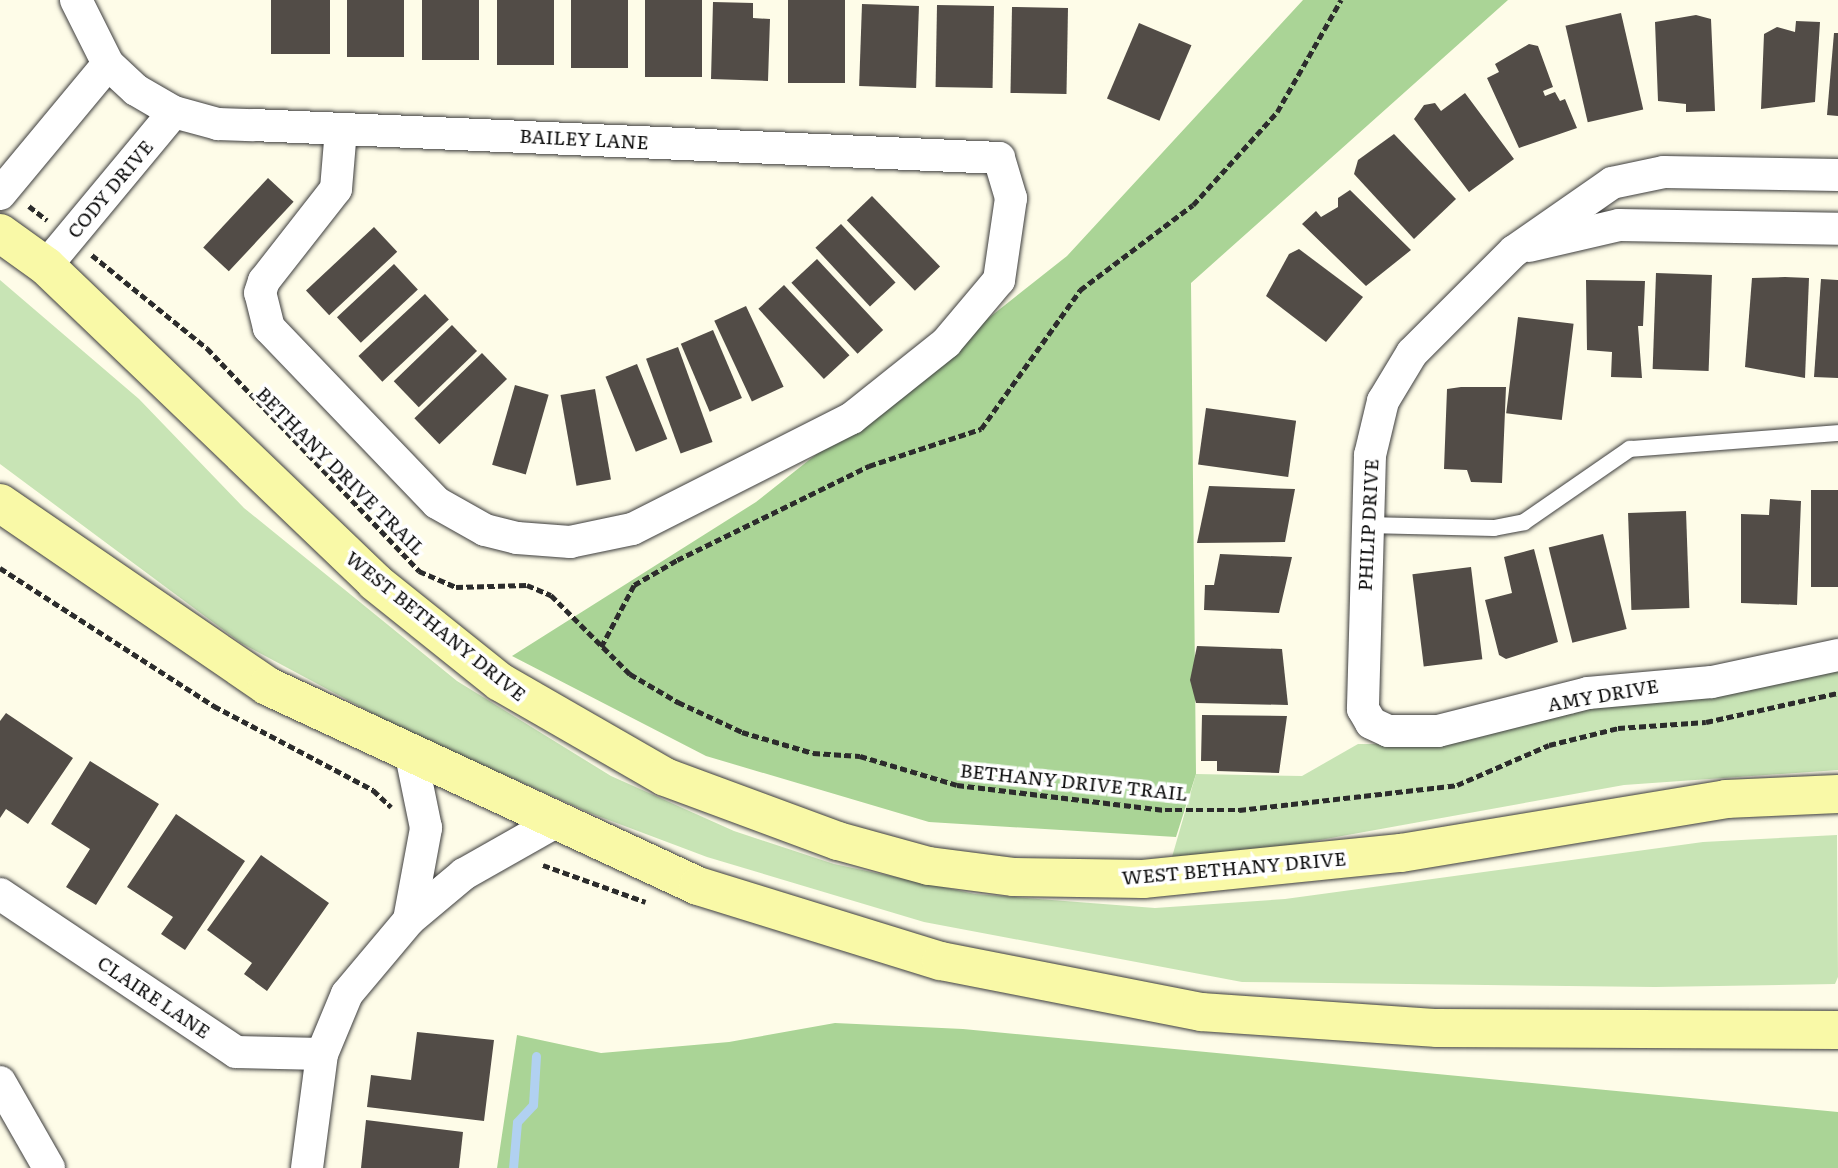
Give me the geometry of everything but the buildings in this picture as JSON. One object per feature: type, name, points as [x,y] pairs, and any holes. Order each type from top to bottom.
[{"type":"main road","name":"WEST BETHANY DRIVE","points":[[0,233],[58,252],[375,582],[500,682],[665,777],[838,841],[929,866],[1014,877],[1143,879],[1401,853],[1726,799],[1833,797]]},
{"type":"main road","points":[[0,503],[267,687],[698,886],[941,961],[1201,1012],[1437,1028],[1788,1025],[1838,1030]]},
{"type":"main road","points":[[1788,1025],[1838,1010]]},
{"type":"street","points":[[3,191],[108,64],[76,0]]},
{"type":"street","name":"BAILEY LANE","points":[[108,64],[136,90],[174,112],[218,124],[341,128],[999,158],[1011,198],[999,280],[978,311],[852,418],[632,529],[599,540],[541,542],[485,530],[437,503],[269,328],[260,293],[264,281],[336,189],[341,128]]},
{"type":"street","name":"CODY DRIVE","points":[[58,252],[174,112]]},
{"type":"street","name":"PHILIP DRIVE","points":[[1371,723],[1362,693],[1370,455],[1383,401],[1412,353],[1514,251],[1612,183],[1664,172],[1838,175]]},
{"type":"street","points":[[1514,251],[1619,225],[1838,229]]},
{"type":"street","name":"AMY DRIVE","points":[[1371,723],[1388,731],[1438,731],[1588,693],[1712,682],[1838,655]]},
{"type":"street","points":[[410,920],[426,828],[411,755]]},
{"type":"street","points":[[307,1168],[322,1054],[347,994],[410,920],[506,845],[556,821]]},
{"type":"street","name":"CLAIRE LANE","points":[[0,894],[236,1052],[322,1054]]},
{"type":"street","points":[[0,1082],[49,1168]]},
{"type":"lane","points":[[1366,525],[1494,528],[1524,522],[1630,449],[1838,433]]},
{"type":"path","points":[[601,647],[634,585],[677,560],[869,466],[981,429],[1080,290],[1193,205],[1277,112],[1341,0]]},
{"type":"path","name":"BETHANY DRIVE TRAIL","points":[[3,191],[58,252],[207,348],[419,571],[456,587],[540,590],[601,647],[677,702],[742,732],[813,753],[860,757],[957,785],[1165,810],[1310,806],[1457,785],[1549,745],[1618,728],[1706,722],[1838,693]]},
{"type":"green space","points":[[1303,0],[1508,0],[1191,283],[1196,774],[1176,837],[929,822],[706,756],[512,656],[756,502],[1067,256]]},
{"type":"green space","points":[[0,280],[139,399],[244,508],[457,681],[611,776],[734,831],[834,864],[975,894],[1155,908],[1285,899],[1703,842],[1837,835],[1838,977],[1835,984],[1655,987],[1242,982],[924,922],[707,857],[590,813],[400,728],[241,643],[0,464]]},
{"type":"green space","points":[[1838,665],[1838,770],[1624,785],[1248,853],[1172,857],[1196,774],[1302,776],[1358,744],[1447,744],[1597,707]]},
{"type":"green space","points":[[835,1023],[963,1029],[1838,1112],[1838,1168],[497,1168],[517,1035],[601,1053],[729,1042]]},
{"type":"waterway","points":[[513,1168],[517,1122],[533,1105],[536,1056]]}]
